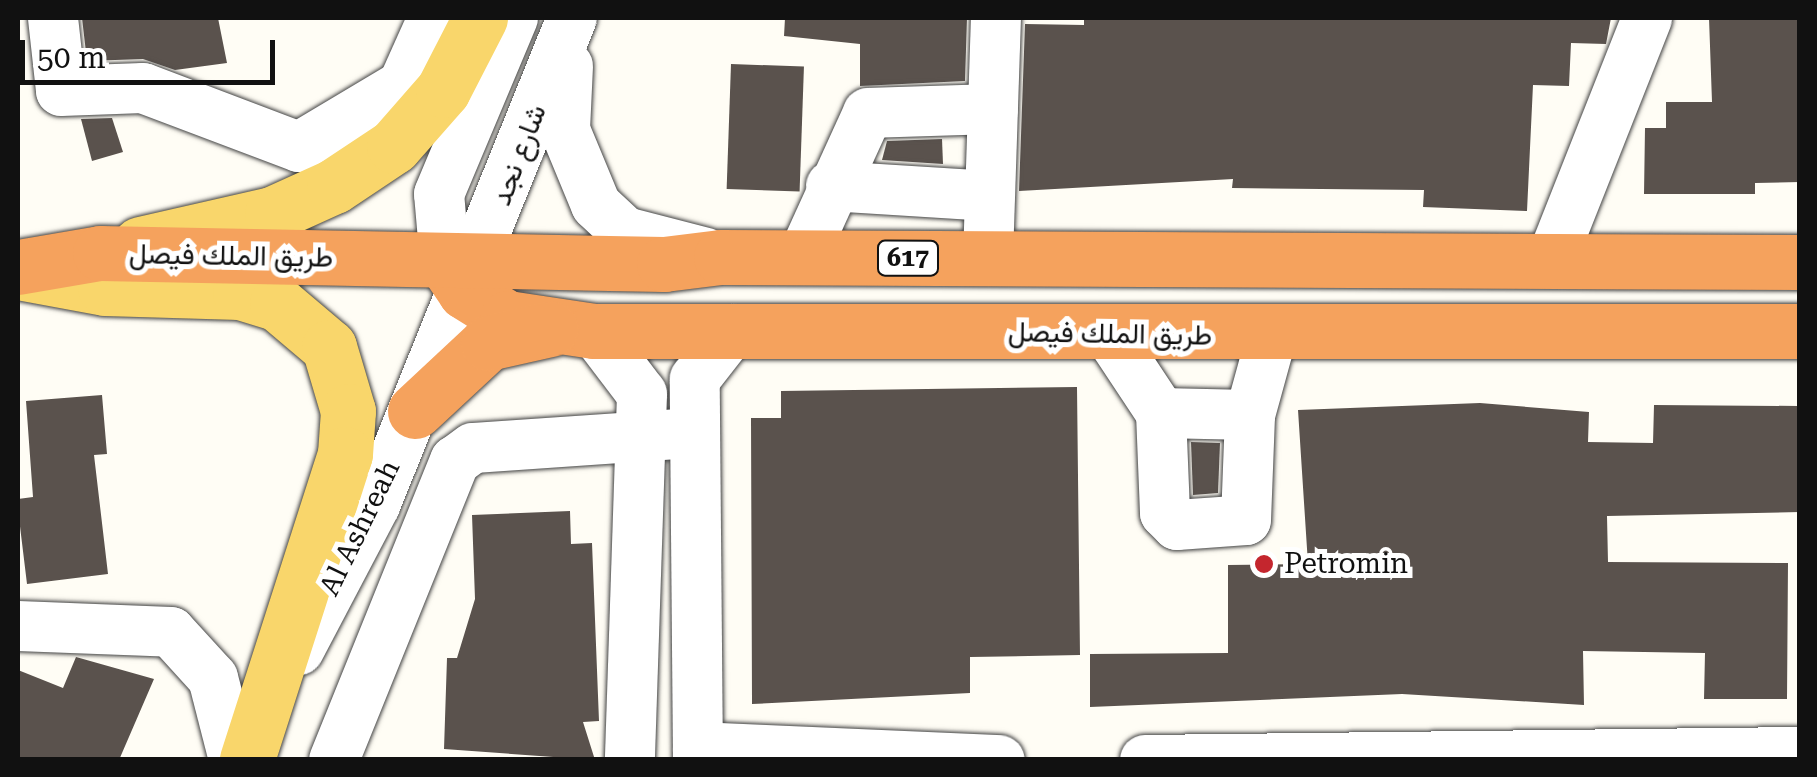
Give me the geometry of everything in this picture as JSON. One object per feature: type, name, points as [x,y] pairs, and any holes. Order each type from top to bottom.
[{"type":"highway","name":"طريق الملك فيصل","points":[[18,269],[100,253],[462,272],[721,257],[1800,262]]},
{"type":"highway","name":"طريق الملك فيصل","points":[[462,272],[507,318],[572,330],[1272,336],[1800,332]]},
{"type":"highway","points":[[416,411],[488,343],[572,330]]},
{"type":"main road","points":[[100,253],[272,214],[334,186],[394,146],[443,90],[480,18]]},
{"type":"main road","points":[[18,269],[105,288],[240,292],[278,303],[328,347],[348,411],[345,454],[274,697]]},
{"type":"main road","name":"Al Ashreah","points":[[248,760],[274,697]]},
{"type":"street","points":[[53,18],[61,91],[144,88],[299,147],[403,85],[433,18]]},
{"type":"street","name":"شارع نجد","points":[[462,272],[439,194],[513,18]]},
{"type":"street","points":[[988,258],[996,18]]},
{"type":"street","points":[[1551,261],[1647,18]]},
{"type":"street","points":[[571,21],[565,130],[582,186],[625,232],[721,257]]},
{"type":"street","name":"شارع نجد","points":[[462,272],[571,21]]},
{"type":"street","points":[[802,258],[831,186],[868,112],[993,109]]},
{"type":"street","points":[[831,186],[990,196]]},
{"type":"street","name":"Al Ashreah","points":[[274,697],[416,411],[462,272]]},
{"type":"street","points":[[572,330],[634,372],[640,440],[630,760]]},
{"type":"street","points":[[734,330],[696,379],[691,433],[698,753],[1000,760]]},
{"type":"street","points":[[1108,334],[1160,413],[1165,513],[1178,525],[1246,520],[1250,415],[1272,336]]},
{"type":"street","points":[[1160,413],[1250,415]]},
{"type":"street","points":[[334,760],[455,462],[473,448],[640,440],[691,433]]},
{"type":"street","points":[[18,626],[150,628],[201,656],[234,760]]},
{"type":"street","points":[[1146,760],[1800,752]]},
{"type":"building","points":[[82,18],[218,18],[227,63],[175,70],[143,59],[87,61]]},
{"type":"building","points":[[785,18],[967,18],[965,81],[860,86],[860,44],[784,36]]},
{"type":"building","points":[[1084,18],[1611,18],[1606,44],[1571,43],[1569,86],[1533,85],[1527,211],[1423,207],[1424,190],[1232,188],[1233,179],[1019,191],[1025,24],[1084,25]]},
{"type":"building","points":[[1709,18],[1800,18],[1800,182],[1755,183],[1755,194],[1644,194],[1645,128],[1666,128],[1666,102],[1712,102]]},
{"type":"building","points":[[731,64],[804,67],[800,191],[727,189]]},
{"type":"building","points":[[112,118],[123,152],[92,161],[81,119]]},
{"type":"building","points":[[942,139],[943,164],[882,160],[887,141]]},
{"type":"building","points":[[1077,387],[1080,655],[970,657],[970,693],[752,704],[751,418],[781,418],[781,391]]},
{"type":"building","points":[[102,395],[107,454],[94,455],[108,574],[27,584],[18,510],[18,499],[33,497],[26,401]]},
{"type":"building","points":[[1480,403],[1589,412],[1588,442],[1653,443],[1654,405],[1798,406],[1800,512],[1607,516],[1608,562],[1788,563],[1787,699],[1704,699],[1705,653],[1583,651],[1584,705],[1402,694],[1090,707],[1090,654],[1228,653],[1228,565],[1308,564],[1298,410]]},
{"type":"building","points":[[1191,442],[1220,443],[1218,493],[1193,495]]},
{"type":"building","points":[[570,511],[571,544],[592,543],[599,721],[583,722],[595,760],[444,749],[447,658],[457,658],[475,599],[472,515]]},
{"type":"building","points":[[76,657],[154,679],[119,760],[18,760],[18,670],[63,688]]},
{"type":"place","name":"Petromin","points":[[1264,564]]}]
